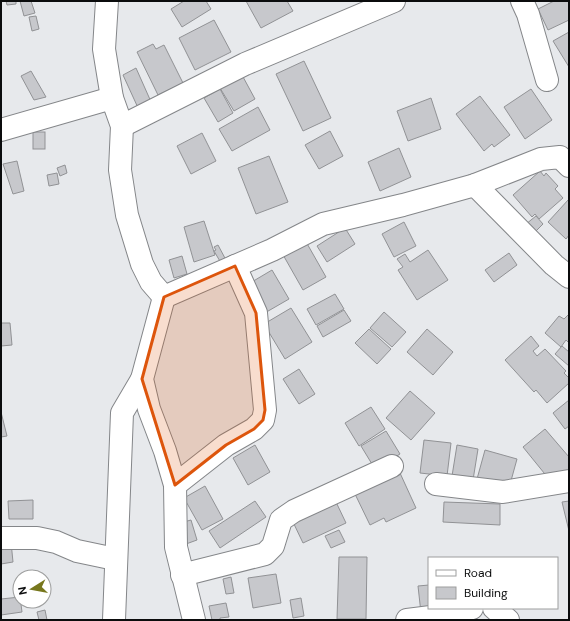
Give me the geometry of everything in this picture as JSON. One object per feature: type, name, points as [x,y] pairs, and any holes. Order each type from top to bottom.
[{"type":"street","points":[[107,1],[104,49],[112,98],[122,126],[120,170],[127,216],[142,264],[151,282],[164,297]]},
{"type":"street","points":[[122,126],[245,64],[394,1]]},
{"type":"street","points":[[522,1],[528,14],[547,80]]},
{"type":"street","points":[[1,130],[112,98]]},
{"type":"street","points":[[164,297],[235,266],[323,224],[403,205],[475,185],[541,159],[560,157],[569,166]]},
{"type":"street","points":[[475,185],[554,265],[569,277]]},
{"type":"street","points":[[175,485],[226,445],[254,429],[263,420],[265,410],[256,312],[235,266]]},
{"type":"street","points":[[114,620],[115,559],[122,413],[142,379],[164,297]]},
{"type":"street","points":[[142,379],[149,409],[175,485],[176,547],[194,620]]},
{"type":"street","points":[[182,575],[265,554],[273,546],[282,520],[294,511],[392,466]]},
{"type":"street","points":[[436,484],[503,492],[569,481]]},
{"type":"street","points":[[1,538],[37,538],[56,542],[77,551],[115,559]]},
{"type":"street","points":[[407,620],[439,616],[468,609]]},
{"type":"street","points":[[495,609],[508,620]]},
{"type":"highlighted area","points":[[235,266],[256,313],[265,410],[263,420],[254,429],[226,445],[175,485],[142,379],[164,297]]},
{"type":"building","points":[[6,1],[16,1],[16,4],[7,5]]},
{"type":"building","points":[[20,1],[31,1],[35,13],[24,16]]},
{"type":"building","points":[[184,1],[206,1],[211,9],[182,27],[171,9]]},
{"type":"building","points":[[246,1],[287,1],[293,11],[261,28]]},
{"type":"building","points":[[554,1],[569,1],[569,20],[548,30],[538,9]]},
{"type":"building","points":[[36,16],[39,29],[32,31],[29,17]]},
{"type":"building","points":[[214,20],[231,52],[195,70],[179,38]]},
{"type":"building","points":[[569,32],[569,67],[553,41]]},
{"type":"building","points":[[153,44],[156,49],[164,45],[183,83],[158,95],[137,52]]},
{"type":"building","points":[[304,61],[331,118],[303,131],[276,74]]},
{"type":"building","points":[[136,68],[152,104],[139,110],[123,75]]},
{"type":"building","points":[[31,71],[46,97],[34,100],[21,76]]},
{"type":"building","points":[[242,75],[255,99],[234,111],[220,88]]},
{"type":"building","points":[[220,89],[233,113],[218,122],[204,98]]},
{"type":"building","points":[[531,89],[552,120],[525,139],[504,107]]},
{"type":"building","points":[[480,96],[510,135],[494,147],[492,144],[484,151],[456,114]]},
{"type":"building","points":[[431,98],[441,129],[408,141],[397,111]]},
{"type":"building","points":[[258,107],[270,130],[232,151],[219,129]]},
{"type":"building","points":[[330,131],[343,156],[319,169],[305,145]]},
{"type":"building","points":[[33,132],[45,132],[45,149],[33,149]]},
{"type":"building","points":[[202,133],[216,161],[191,174],[177,146]]},
{"type":"building","points":[[399,148],[411,177],[380,191],[368,162]]},
{"type":"building","points":[[269,156],[288,202],[256,214],[238,168]]},
{"type":"building","points":[[17,161],[24,191],[13,194],[3,164]]},
{"type":"building","points":[[65,165],[67,173],[60,176],[57,168]]},
{"type":"building","points":[[540,171],[544,176],[546,173],[558,186],[555,189],[563,198],[539,219],[535,214],[532,217],[513,195]]},
{"type":"building","points":[[57,173],[59,184],[49,186],[47,175]]},
{"type":"building","points":[[569,199],[569,235],[566,239],[548,222]]},
{"type":"building","points":[[536,216],[543,224],[534,233],[526,224]]},
{"type":"building","points":[[204,221],[215,255],[194,262],[184,227]]},
{"type":"building","points":[[404,222],[416,246],[394,257],[382,234]]},
{"type":"building","points":[[345,228],[355,244],[327,262],[317,246]]},
{"type":"building","points":[[305,240],[326,277],[303,290],[282,253]]},
{"type":"building","points":[[218,245],[226,260],[221,263],[214,251],[216,250],[214,247]]},
{"type":"building","points":[[428,250],[448,280],[417,300],[398,270],[403,267],[397,259],[405,254],[410,262]]},
{"type":"building","points":[[509,253],[517,265],[494,282],[485,270]]},
{"type":"building","points":[[182,256],[187,274],[174,278],[169,260]]},
{"type":"building","points":[[272,270],[289,299],[263,314],[245,286]]},
{"type":"building","points":[[335,294],[344,309],[316,325],[307,309]]},
{"type":"building","points":[[291,308],[312,342],[285,359],[264,324]]},
{"type":"building","points":[[344,310],[351,321],[323,337],[317,326]]},
{"type":"building","points":[[384,312],[406,332],[392,347],[370,328]]},
{"type":"building","points":[[569,314],[569,343],[566,340],[561,347],[545,333],[559,316],[564,319]]},
{"type":"building","points":[[1,323],[10,323],[12,345],[1,346]]},
{"type":"building","points":[[369,329],[391,349],[377,364],[355,343]]},
{"type":"building","points":[[427,329],[453,352],[433,375],[407,352]]},
{"type":"building","points":[[531,336],[539,346],[533,351],[537,356],[545,349],[566,371],[564,373],[569,378],[569,383],[547,403],[536,390],[534,392],[505,360]]},
{"type":"building","points":[[562,346],[569,352],[569,366],[555,354]]},
{"type":"building","points":[[299,369],[315,394],[299,404],[283,379]]},
{"type":"building","points":[[410,391],[435,413],[411,440],[386,418]]},
{"type":"building","points":[[569,400],[569,426],[565,429],[553,413]]},
{"type":"building","points":[[371,407],[385,429],[359,446],[345,423]]},
{"type":"building","points":[[1,412],[7,436],[1,437]]},
{"type":"building","points":[[545,429],[569,457],[569,471],[553,484],[523,447]]},
{"type":"building","points":[[386,431],[400,454],[375,469],[361,446]]},
{"type":"building","points":[[424,440],[451,443],[447,476],[420,473]]},
{"type":"building","points":[[255,445],[270,472],[248,485],[233,458]]},
{"type":"building","points":[[457,445],[478,449],[473,480],[452,476]]},
{"type":"building","points":[[485,450],[517,459],[509,488],[477,479]]},
{"type":"building","points":[[400,473],[416,508],[386,522],[384,518],[370,525],[355,494]]},
{"type":"building","points":[[205,486],[223,519],[202,530],[184,498]]},
{"type":"building","points":[[33,500],[33,519],[9,519],[8,501]]},
{"type":"building","points":[[255,501],[266,517],[220,548],[209,531]]},
{"type":"building","points":[[569,501],[569,531],[562,502]]},
{"type":"building","points":[[336,502],[346,523],[303,543],[293,522]]},
{"type":"building","points":[[444,502],[500,504],[500,525],[443,522]]},
{"type":"building","points":[[191,520],[197,540],[186,544],[180,523]]},
{"type":"building","points":[[339,530],[345,542],[331,548],[325,536]]},
{"type":"building","points":[[11,542],[13,562],[1,564],[1,543]]},
{"type":"building","points":[[339,557],[367,557],[366,619],[337,619]]},
{"type":"building","points":[[276,574],[281,603],[253,608],[248,578]]},
{"type":"building","points":[[231,577],[234,593],[226,594],[223,579]]},
{"type":"building","points":[[428,585],[428,609],[421,613],[418,586]]},
{"type":"building","points":[[12,598],[12,609],[22,609],[22,612],[1,615],[1,599]]},
{"type":"building","points":[[301,598],[304,616],[293,618],[290,600]]},
{"type":"building","points":[[226,603],[229,617],[220,618],[220,620],[212,620],[209,606]]},
{"type":"building","points":[[45,610],[47,620],[39,620],[37,612]]}]
